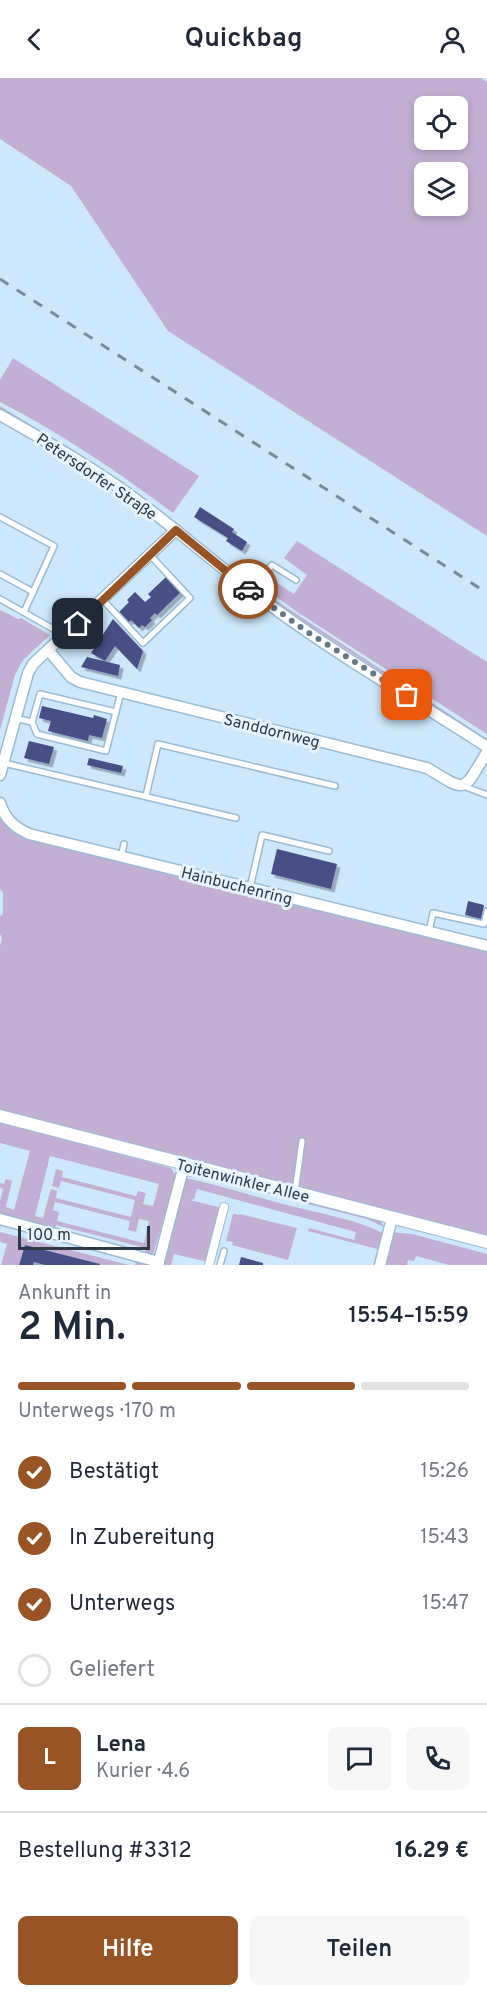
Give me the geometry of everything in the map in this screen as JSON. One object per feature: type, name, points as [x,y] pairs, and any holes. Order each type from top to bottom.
[{"type":"street","name":"Petersdorfer Straße","points":[[0,414],[106,479],[306,631],[487,747]]},
{"type":"street","points":[[0,775],[4,763],[3,747],[33,664],[151,556],[176,530]]},
{"type":"street","name":"Sanddornweg","points":[[49,651],[71,677],[80,682],[427,768],[456,786],[463,786]]},
{"type":"street","points":[[463,786],[469,782],[487,752]]},
{"type":"street","name":"Hainbuchenring","points":[[0,803],[9,821],[18,829],[29,834],[487,946]]},
{"type":"street","name":"Toitenwinkler Allee","points":[[0,1116],[487,1242]]},
{"type":"street","points":[[1,1223],[158,1263],[184,1165]]},
{"type":"street","points":[[209,1265],[224,1207]]},
{"type":"street","points":[[380,1265],[392,1218]]},
{"type":"lane","points":[[0,517],[54,546],[24,612]]},
{"type":"lane","points":[[104,600],[143,643],[190,598],[151,556]]},
{"type":"lane","points":[[250,590],[272,565],[296,580]]},
{"type":"lane","points":[[0,574],[33,592]]},
{"type":"lane","points":[[0,599],[65,636]]},
{"type":"lane","points":[[116,712],[40,694],[32,722],[37,734],[106,751],[116,712],[121,692]]},
{"type":"lane","points":[[15,718],[32,722]]},
{"type":"lane","points":[[146,796],[158,744],[335,786]]},
{"type":"lane","points":[[4,763],[236,818]]},
{"type":"lane","points":[[463,786],[487,795]]},
{"type":"lane","points":[[250,888],[262,835],[329,851]]},
{"type":"lane","points":[[121,857],[124,844]]},
{"type":"lane","points":[[429,932],[433,913],[484,924],[487,912]]},
{"type":"lane","points":[[295,1193],[302,1141]]},
{"type":"lane","points":[[220,1265],[224,1251]]},
{"type":"shaded area","points":[[0,78],[481,78],[487,82],[487,536],[168,331],[71,186],[0,139]]},
{"type":"shaded area","points":[[13,358],[199,476],[173,513],[89,454],[0,402],[0,380]]},
{"type":"shaded area","points":[[0,406],[120,480],[251,582],[247,582],[62,446],[0,409]]},
{"type":"shaded area","points":[[297,541],[487,662],[487,734],[297,612],[262,586],[262,583],[269,578],[294,594],[307,575],[284,558]]},
{"type":"shaded area","points":[[260,590],[487,739],[487,741],[261,594]]},
{"type":"shaded area","points":[[0,610],[18,619],[21,618],[50,635],[23,660],[15,675],[0,730]]},
{"type":"shaded area","points":[[0,816],[12,831],[24,838],[487,951],[487,1238],[0,1113],[0,946],[2,938],[0,916],[3,914],[3,893],[0,889]]},
{"type":"shaded area","points":[[0,1122],[171,1168],[176,1176],[150,1265],[135,1265],[137,1256],[143,1257],[146,1248],[56,1225],[54,1233],[2,1220],[0,1229],[0,1201],[3,1189],[0,1188],[0,1183],[4,1184],[6,1179],[12,1181],[6,1207],[14,1210],[30,1151],[0,1143]],"holes":[[[50,1156],[159,1184],[153,1206],[143,1204],[146,1193],[138,1191],[136,1196],[62,1177],[63,1171],[56,1169],[52,1186],[59,1188],[61,1181],[135,1200],[131,1217],[56,1198],[57,1191],[51,1189],[43,1218],[35,1216]],[[55,1202],[130,1221],[128,1230],[136,1232],[139,1219],[149,1221],[144,1243],[57,1221],[59,1212],[53,1210]]]},
{"type":"shaded area","points":[[195,1173],[377,1219],[384,1227],[367,1219],[202,1177],[188,1177]]},
{"type":"shaded area","points":[[181,1177],[335,1216],[373,1228],[385,1234],[381,1250],[308,1231],[309,1228],[354,1240],[356,1232],[197,1189],[194,1199],[190,1200],[222,1208],[208,1262],[174,1254],[171,1265],[158,1265]]},
{"type":"shaded area","points":[[233,1214],[297,1228],[288,1260],[232,1245],[233,1242],[226,1241]]},
{"type":"shaded area","points":[[0,1232],[129,1265],[103,1265],[25,1245],[19,1265],[1,1265],[7,1244],[0,1242]]},
{"type":"shaded area","points":[[389,1232],[412,1234],[487,1254],[487,1265],[449,1265],[416,1256],[414,1261],[408,1260],[407,1265],[380,1265]]},
{"type":"building","points":[[200,507],[234,529],[232,532],[247,542],[242,551],[226,541],[228,538],[194,517]]},
{"type":"building","points":[[166,577],[181,592],[157,615],[155,613],[145,627],[142,625],[139,628],[119,612],[135,592],[145,602],[151,597],[148,594]]},
{"type":"building","points":[[113,619],[143,651],[137,669],[115,646],[105,661],[91,653]]},
{"type":"building","points":[[87,657],[120,665],[118,676],[81,667]]},
{"type":"building","points":[[42,706],[107,719],[102,738],[89,735],[88,741],[48,731],[51,721],[39,718]]},
{"type":"building","points":[[29,741],[54,747],[49,764],[24,758]]},
{"type":"building","points":[[89,758],[123,766],[121,773],[87,765]]},
{"type":"building","points":[[277,849],[337,864],[331,889],[271,874]]},
{"type":"building","points":[[468,901],[484,905],[481,919],[465,915]]},
{"type":"building","points":[[25,1245],[100,1265],[45,1265],[34,1262],[33,1265],[19,1265]]},
{"type":"building","points":[[241,1257],[263,1263],[263,1265],[239,1265]]},
{"type":"railway","points":[[0,279],[487,593]]},
{"type":"way so far","points":[[248,589],[306,631],[407,695]]},
{"type":"route","points":[[78,624],[176,530],[248,589]]}]
